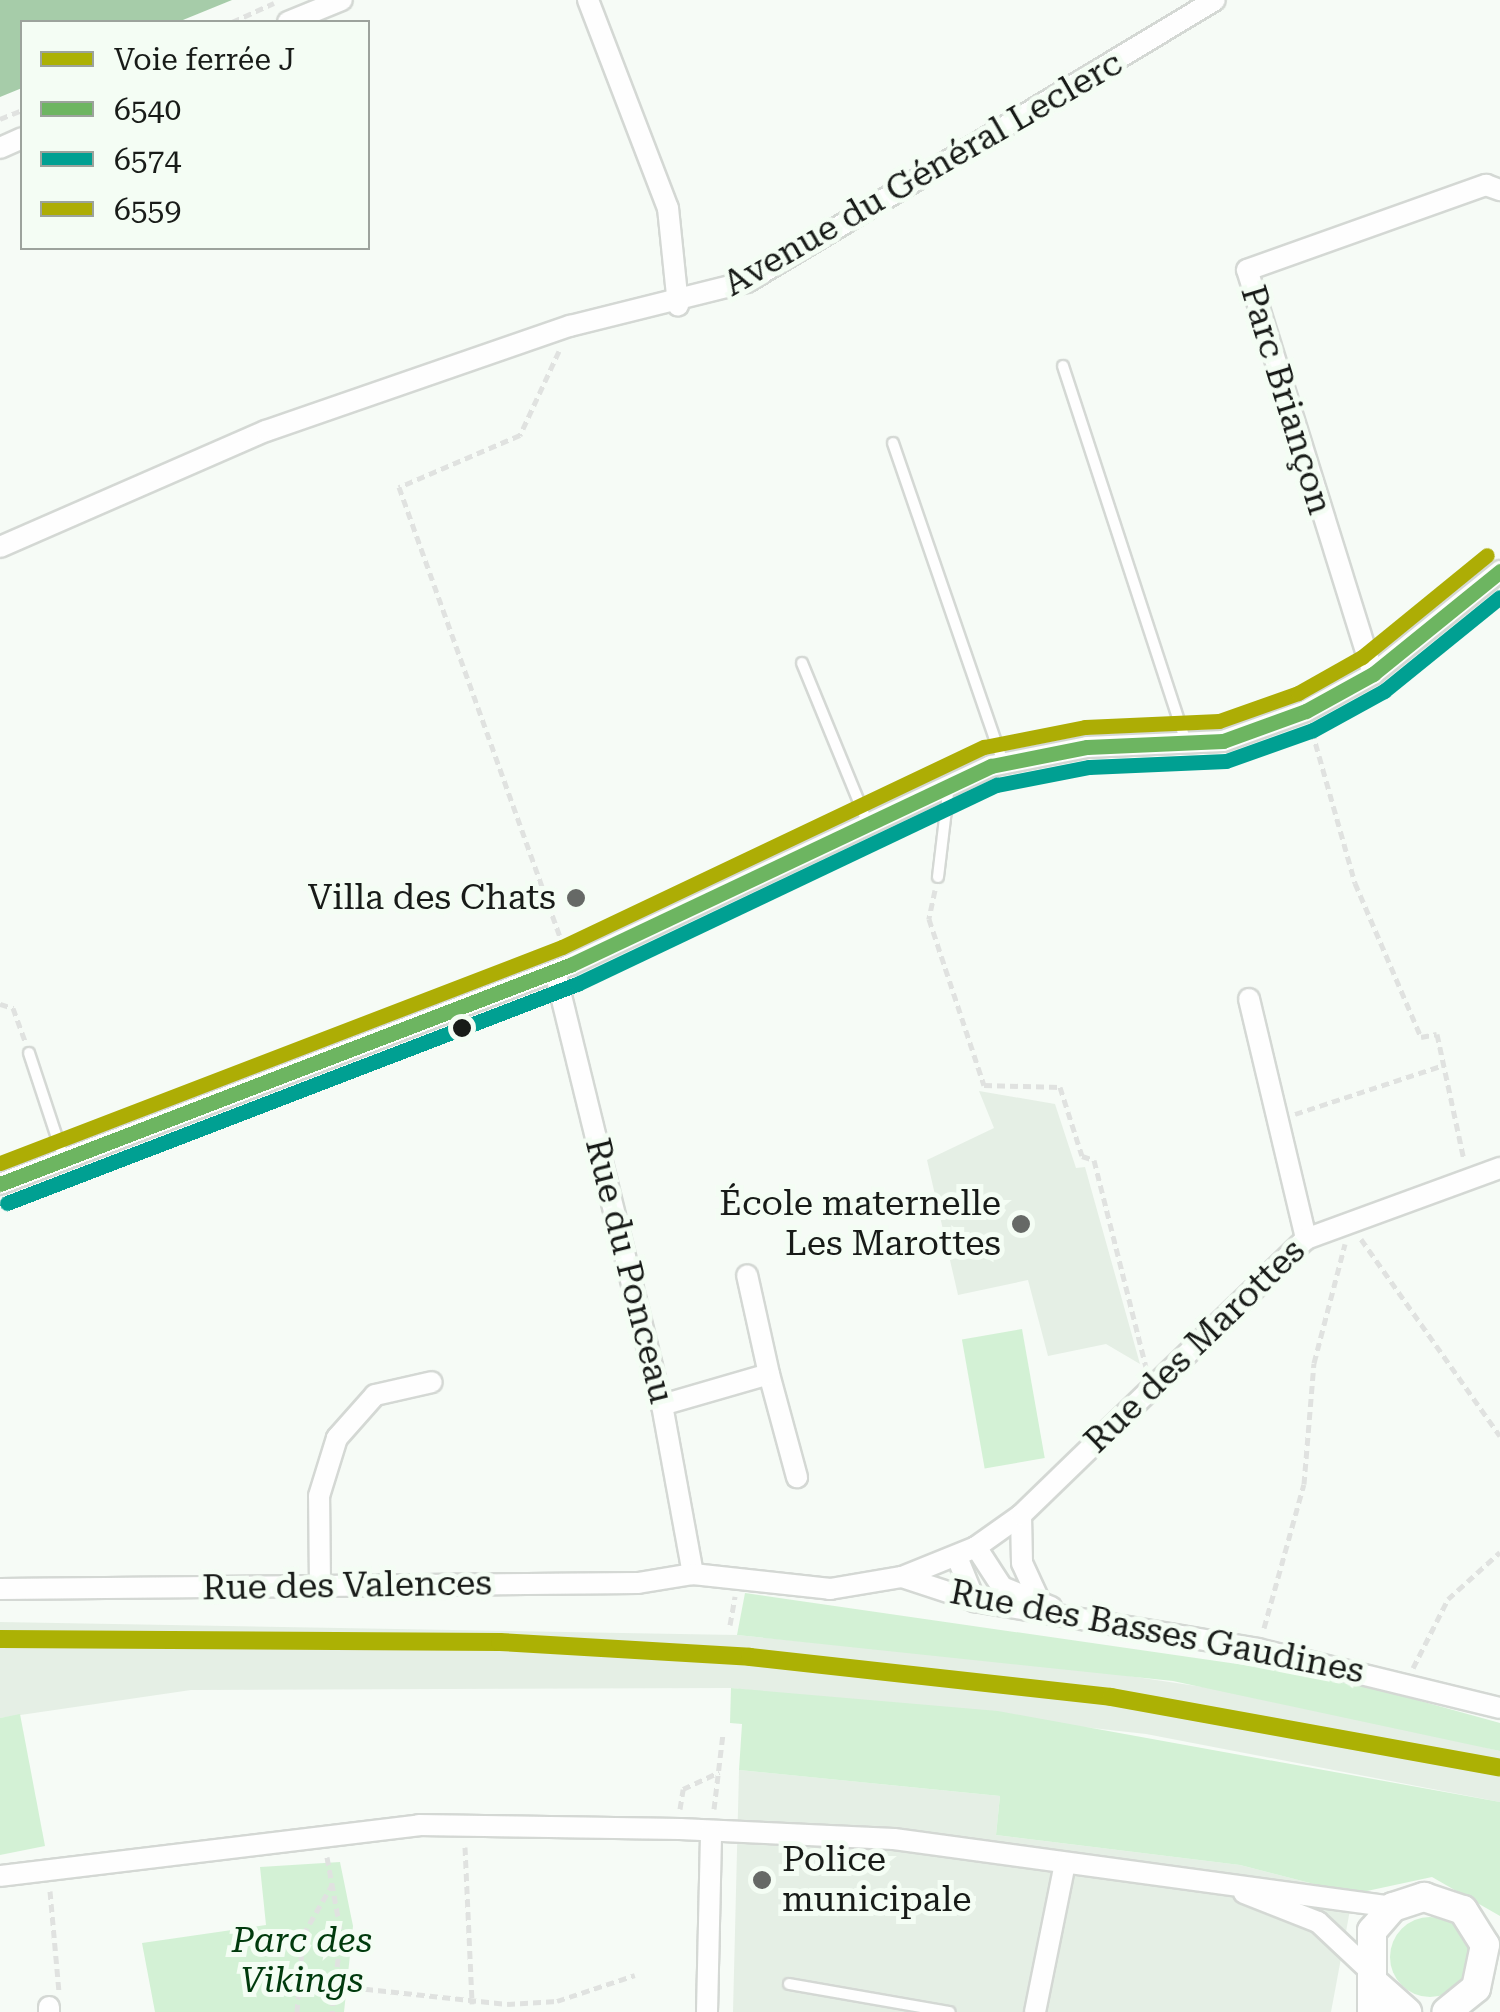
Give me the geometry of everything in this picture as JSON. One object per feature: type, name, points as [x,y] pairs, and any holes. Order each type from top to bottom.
[{"type":"main road","points":[[1372,2012],[1371,1934],[1393,1907],[1439,1898],[1489,1933],[1490,1979],[1446,2012]]},
{"type":"main road","points":[[1370,1975],[1407,2012]]},
{"type":"street","points":[[293,20],[342,0]]},
{"type":"street","points":[[588,0],[668,208],[678,305]]},
{"type":"street","name":"Avenue du Général Leclerc","points":[[0,548],[266,431],[570,326],[678,305],[747,282],[1215,0]]},
{"type":"street","name":"Parc Briançon","points":[[1373,674],[1247,270],[1486,185],[1500,190]]},
{"type":"street","points":[[0,1184],[562,968],[950,784],[1004,764],[1087,747],[1187,746],[1306,711],[1373,674],[1500,571]]},
{"type":"street","name":"Rue du Ponceau","points":[[562,968],[662,1406],[693,1574]]},
{"type":"street","points":[[1249,999],[1306,1239]]},
{"type":"street","name":"Rue des Marottes","points":[[902,1578],[976,1547],[1020,1515],[1151,1384],[1306,1239],[1347,1216],[1500,1168]]},
{"type":"street","points":[[747,1275],[797,1477]]},
{"type":"street","points":[[662,1406],[769,1374]]},
{"type":"street","points":[[320,1585],[319,1496],[337,1438],[375,1395],[432,1382]]},
{"type":"street","points":[[1020,1515],[1022,1562],[1039,1600]]},
{"type":"street","points":[[976,1547],[1002,1587],[1062,1613]]},
{"type":"street","points":[[957,1557],[975,1601]]},
{"type":"street","name":"Rue des Basses Gaudines","points":[[693,1574],[794,1588],[902,1578],[975,1601],[1258,1649],[1500,1708]]},
{"type":"street","name":"Rue des Valences","points":[[0,1589],[693,1574]]},
{"type":"street","points":[[0,1876],[419,1825],[464,1831],[680,1829],[894,1840],[1393,1907]]},
{"type":"street","points":[[707,2012],[711,1831]]},
{"type":"street","points":[[1035,2012],[1065,1863]]},
{"type":"street","points":[[1208,1883],[1318,1922],[1370,1975]]},
{"type":"lane","points":[[1063,366],[1187,746]]},
{"type":"lane","points":[[893,443],[1004,764]]},
{"type":"lane","points":[[802,663],[868,824]]},
{"type":"lane","points":[[938,876],[950,784]]},
{"type":"lane","points":[[29,1053],[64,1160]]},
{"type":"lane","points":[[789,1984],[950,2012]]},
{"type":"path","points":[[236,20],[280,0]]},
{"type":"path","points":[[562,968],[399,487],[520,435],[570,326]]},
{"type":"path","points":[[1306,711],[1355,883],[1421,1036],[1437,1034],[1468,1177]]},
{"type":"path","points":[[938,876],[929,918],[984,1085],[1060,1087],[1082,1156],[1094,1160],[1151,1384]]},
{"type":"path","points":[[0,1004],[13,1008],[29,1053]]},
{"type":"path","points":[[1278,1120],[1444,1065]]},
{"type":"path","points":[[1347,1216],[1500,1436]]},
{"type":"path","points":[[1258,1649],[1304,1484],[1314,1362],[1347,1216]]},
{"type":"path","points":[[1406,1684],[1448,1599],[1500,1552]]},
{"type":"path","points":[[730,1624],[736,1590]]},
{"type":"path","points":[[711,1831],[723,1733]]},
{"type":"path","points":[[680,1829],[683,1789],[719,1772]]},
{"type":"path","points":[[464,1831],[472,2004]]},
{"type":"path","points":[[324,1838],[332,1884],[339,1986],[332,2012]]},
{"type":"path","points":[[48,1868],[66,1983],[49,2010]]},
{"type":"path","points":[[297,2012],[303,1935],[332,1884]]},
{"type":"path","points":[[339,1986],[472,2004],[557,2001],[635,1975]]},
{"type":"shaded area","points":[[0,0],[232,0],[183,20],[20,20],[20,89],[0,97]]},
{"type":"shaded area","name":"École maternelle Les Marottes","points":[[979,1091],[1055,1104],[1076,1168],[1085,1167],[1140,1364],[1106,1344],[1048,1356],[1028,1280],[958,1295],[927,1160],[994,1128]]},
{"type":"shaded area","points":[[0,1622],[737,1635],[1082,1669],[1291,1700],[1500,1751],[1500,1802],[1146,1734],[731,1688],[191,1690],[0,1718]]},
{"type":"shaded area","points":[[739,1770],[1000,1796],[996,1835],[1240,1865],[1353,1894],[1331,2012],[733,2012]]},
{"type":"green space","points":[[1022,1329],[1045,1458],[985,1469],[962,1340]]},
{"type":"green space","points":[[745,1593],[1341,1679],[1500,1723],[1500,1751],[1173,1681],[737,1635]]},
{"type":"green space","points":[[731,1688],[998,1711],[1500,1802],[1500,1916],[1432,1877],[1353,1894],[1240,1865],[996,1835],[1000,1796],[739,1770],[742,1724],[730,1723]]},
{"type":"green space","points":[[20,1714],[45,1846],[0,1855],[0,1718]]},
{"type":"green space","name":"Parc des Vikings","points":[[340,1862],[353,1926],[344,2012],[155,2012],[142,1943],[266,1925],[260,1867]]},
{"type":"green space","points":[[1422,1917],[1438,1917],[1459,1928],[1470,1957],[1459,1986],[1438,1997],[1422,1997],[1408,1991],[1396,1979],[1390,1965],[1390,1949],[1396,1935],[1408,1923]]},
{"type":"rail line","name":"J","points":[[0,1639],[500,1642],[750,1657],[1111,1697],[1500,1768]]},
{"type":"transit line","name":"6559","points":[[0,1163],[562,947],[984,747],[1085,727],[1219,721],[1298,693],[1362,657],[1487,555]]},
{"type":"transit line","name":"6540","points":[[0,1184],[570,965],[991,766],[1087,747],[1223,741],[1306,711],[1373,674],[1500,571]]},
{"type":"transit line","name":"6574","points":[[7,1203],[577,984],[997,785],[1089,767],[1226,761],[1313,730],[1384,691],[1500,597]]},
{"type":"place","name":"Villa des Chats","points":[[576,898]]},
{"type":"place","name":"École maternelle Les Marottes","points":[[1021,1224]]},
{"type":"place","name":"Police municipale","points":[[762,1880]]}]
